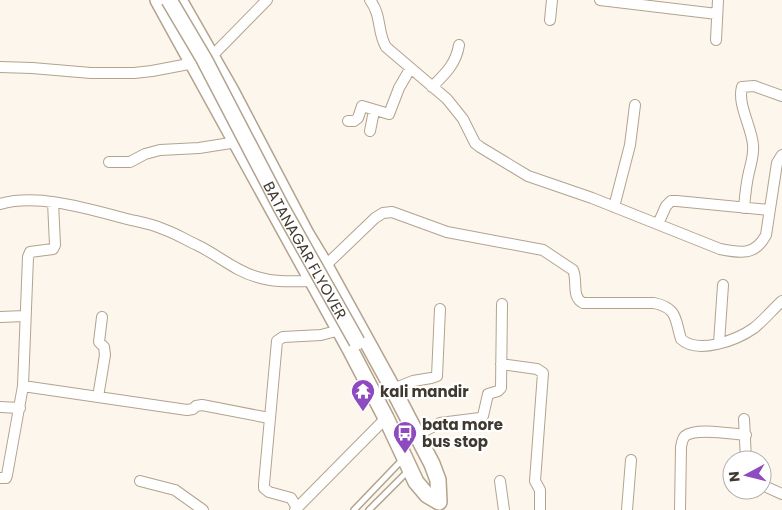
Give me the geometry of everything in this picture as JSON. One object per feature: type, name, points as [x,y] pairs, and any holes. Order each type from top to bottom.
[{"type":"street","points":[[158,0],[340,330],[386,418],[420,490],[441,506]]},
{"type":"street","name":"BATANAGAR FLYOVER","points":[[170,0],[204,59],[281,206],[357,342],[441,506]]},
{"type":"street","points":[[179,0],[417,435],[438,480],[441,506]]},
{"type":"street","points":[[0,67],[91,73],[134,73],[194,63],[211,57],[267,0]]},
{"type":"street","points":[[370,0],[378,14],[382,38],[386,47],[446,99],[457,111],[475,143],[480,147],[528,176],[614,207],[720,250],[736,253],[755,249],[761,244],[766,236],[778,163],[782,155]]},
{"type":"street","points":[[550,20],[552,0]]},
{"type":"street","points":[[600,0],[717,14]]},
{"type":"street","points":[[716,40],[718,0]]},
{"type":"street","points":[[432,87],[450,69],[461,52]]},
{"type":"street","points":[[348,121],[354,121],[358,118],[362,106],[389,114],[399,88],[410,69]]},
{"type":"street","points":[[744,208],[749,171],[753,157],[753,146],[741,100],[742,87],[754,86],[782,96]]},
{"type":"street","points":[[614,207],[630,145],[635,105]]},
{"type":"street","points":[[370,131],[374,110]]},
{"type":"street","points":[[109,162],[130,162],[145,154],[160,150],[199,148],[237,142]]},
{"type":"street","points":[[0,204],[16,201],[53,202],[102,212],[164,229],[200,246],[239,270],[257,277],[276,281],[311,277]]},
{"type":"street","points":[[658,224],[670,201],[769,210]]},
{"type":"street","points":[[0,478],[6,478],[7,475],[23,386],[28,254],[53,249],[55,241],[53,202]]},
{"type":"street","points":[[324,264],[375,218],[392,212],[462,236],[543,250],[573,270],[575,274],[576,297],[579,301],[583,303],[662,304],[673,313],[681,339],[684,343],[693,346],[719,343],[741,335],[767,317],[782,301]]},
{"type":"street","points":[[719,343],[722,285]]},
{"type":"street","points":[[417,435],[440,423],[483,416],[488,394],[501,388],[502,304]]},
{"type":"street","points":[[393,389],[413,380],[436,376],[440,309]]},
{"type":"street","points":[[0,317],[25,316]]},
{"type":"street","points":[[98,398],[105,355],[104,347],[100,342],[102,317]]},
{"type":"street","points":[[340,330],[322,335],[283,337],[277,341],[264,488],[269,492],[291,498],[296,509],[386,418]]},
{"type":"street","points":[[501,364],[537,369],[543,373],[535,481],[540,490],[540,510]]},
{"type":"street","points":[[23,386],[187,410],[202,405],[269,418]]},
{"type":"street","points":[[0,407],[20,408]]},
{"type":"street","points":[[744,419],[746,450]]},
{"type":"street","points":[[680,510],[681,447],[686,435],[701,432],[746,435]]},
{"type":"street","points":[[627,510],[631,460]]},
{"type":"street","points":[[140,481],[175,490],[203,510]]},
{"type":"street","points":[[500,481],[504,510]]},
{"type":"lane","points":[[371,510],[407,463]]},
{"type":"lane","points":[[354,510],[407,463]]},
{"type":"place","name":"kali mandir","points":[[363,412]]},
{"type":"place","name":"bata more bus stop","points":[[405,454]]}]
